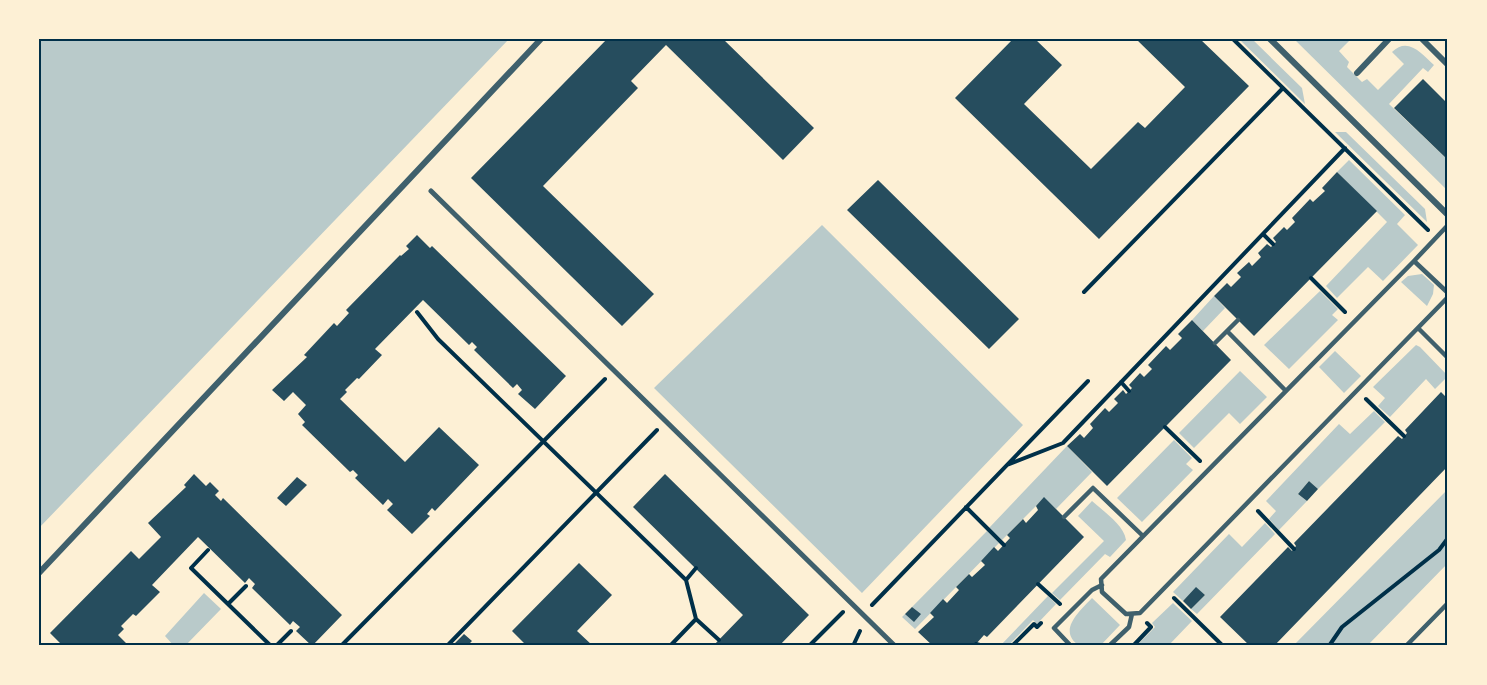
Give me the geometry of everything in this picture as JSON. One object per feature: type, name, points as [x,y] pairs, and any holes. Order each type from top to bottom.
[{"type":"street","points":[[39,573],[542,39]]},
{"type":"street","points":[[1270,39],[1448,215]]},
{"type":"street","points":[[1357,72],[1389,39]]},
{"type":"street","points":[[1422,39],[1448,64]]},
{"type":"street","points":[[431,191],[895,646]]},
{"type":"lane","points":[[1414,261],[1448,295],[1140,613],[1126,614],[1102,592],[1101,579],[1448,225]]},
{"type":"lane","points":[[1215,343],[1238,320]]},
{"type":"lane","points":[[1418,328],[1448,358]]},
{"type":"lane","points":[[1227,332],[1286,391]]},
{"type":"lane","points":[[1064,516],[1093,488],[1143,536]]},
{"type":"lane","points":[[1071,646],[1054,628],[1092,590],[1102,585]]},
{"type":"lane","points":[[1406,646],[1448,603]]},
{"type":"lane","points":[[1109,646],[1129,627],[1132,614]]},
{"type":"path","points":[[1233,39],[1436,238]]},
{"type":"path","points":[[1084,292],[1283,88]]},
{"type":"path","points":[[1007,465],[1063,443],[1345,148]]},
{"type":"path","points":[[1263,234],[1273,244]]},
{"type":"path","points":[[1311,278],[1354,321]]},
{"type":"path","points":[[417,312],[438,339],[686,580],[696,619],[719,640]]},
{"type":"path","points":[[341,646],[614,370]]},
{"type":"path","points":[[862,614],[1089,381]]},
{"type":"path","points":[[1121,382],[1129,391]]},
{"type":"path","points":[[1357,390],[1404,436]]},
{"type":"path","points":[[447,646],[666,421]]},
{"type":"path","points":[[1165,427],[1209,470]]},
{"type":"path","points":[[1249,502],[1294,549]]},
{"type":"path","points":[[966,507],[1004,545]]},
{"type":"path","points":[[1329,646],[1342,627],[1439,550],[1448,538]]},
{"type":"path","points":[[208,550],[191,568],[271,646]]},
{"type":"path","points":[[686,580],[696,568]]},
{"type":"path","points":[[1038,584],[1060,604]]},
{"type":"path","points":[[228,604],[246,586]]},
{"type":"path","points":[[1165,588],[1223,646]]},
{"type":"path","points":[[809,646],[852,603]]},
{"type":"path","points":[[670,646],[696,619]]},
{"type":"path","points":[[1133,646],[1151,627],[1147,623]]},
{"type":"path","points":[[276,646],[291,631]]},
{"type":"path","points":[[976,644],[984,646]]},
{"type":"shaded area","points":[[39,39],[509,39],[39,528]]},
{"type":"shaded area","points":[[1239,39],[1252,39],[1302,88],[1305,104]]},
{"type":"shaded area","points":[[1294,39],[1351,39],[1339,51],[1349,62],[1347,67],[1362,82],[1367,79],[1378,90],[1404,64],[1392,52],[1398,48],[1409,46],[1414,48],[1434,65],[1428,72],[1423,68],[1389,104],[1448,160],[1448,191]]},
{"type":"shaded area","points":[[1335,132],[1346,132],[1425,209],[1427,222]]},
{"type":"shaded area","points":[[1349,160],[1405,215],[1397,224],[1418,245],[1383,281],[1368,267],[1337,298],[1326,286],[1387,222],[1337,172]]},
{"type":"shaded area","points":[[822,225],[1023,425],[862,593],[654,388]]},
{"type":"shaded area","points":[[1422,274],[1434,285],[1433,294],[1427,306],[1401,282],[1408,276]]},
{"type":"shaded area","points":[[1320,291],[1338,309],[1332,315],[1338,320],[1289,369],[1264,345]]},
{"type":"shaded area","points":[[1214,296],[1225,308],[1203,331],[1192,320]]},
{"type":"shaded area","points":[[1416,345],[1448,376],[1435,389],[1426,379],[1390,417],[1378,406],[1385,398],[1373,387]]},
{"type":"shaded area","points":[[1335,351],[1361,376],[1344,393],[1319,367]]},
{"type":"shaded area","points":[[1240,371],[1267,397],[1240,424],[1229,413],[1194,448],[1179,433]]},
{"type":"shaded area","points":[[1374,411],[1385,422],[1318,489],[1309,481],[1298,494],[1307,501],[1279,530],[1269,519],[1276,511],[1266,501],[1339,424],[1350,434]]},
{"type":"shaded area","points":[[1174,440],[1192,458],[1186,464],[1193,470],[1142,522],[1117,498]]},
{"type":"shaded area","points":[[1067,446],[1092,472],[1056,509],[1044,498],[1002,540],[989,528]]},
{"type":"shaded area","points":[[1448,489],[1448,563],[1367,646],[1293,646]]},
{"type":"shaded area","points":[[1092,501],[1117,524],[1126,540],[1110,557],[1105,554],[1060,600],[1052,593],[1104,541],[1078,516]]},
{"type":"shaded area","points":[[1265,523],[1275,534],[1197,614],[1191,609],[1205,595],[1196,588],[1183,601],[1173,592],[1229,534],[1242,547]]},
{"type":"shaded area","points":[[987,531],[999,543],[915,629],[902,617],[905,614],[920,614],[912,607]]},
{"type":"shaded area","points":[[204,593],[221,609],[185,646],[174,646],[165,636]]},
{"type":"shaded area","points":[[1048,596],[1056,604],[1037,624],[1033,620],[1008,646],[1000,646]]},
{"type":"shaded area","points":[[1092,598],[1120,625],[1100,646],[1080,646],[1073,640],[1070,628],[1072,621]]},
{"type":"shaded area","points":[[1173,603],[1192,621],[1168,646],[1136,646],[1155,627],[1152,623]]},
{"type":"building","points":[[607,39],[723,39],[814,128],[783,160],[666,45],[631,81],[638,88],[543,186],[654,294],[622,326],[471,178]]},
{"type":"building","points":[[1013,39],[1035,39],[1062,65],[1024,104],[1091,169],[1138,122],[1145,128],[1185,87],[1136,39],[1200,39],[1249,86],[1099,239],[955,98]]},
{"type":"building","points":[[1423,79],[1448,104],[1448,160],[1394,108]]},
{"type":"building","points":[[1337,172],[1377,211],[1254,336],[1214,296],[1227,283],[1231,287],[1241,277],[1237,273],[1249,262],[1252,266],[1261,257],[1258,253],[1267,244],[1271,247],[1276,242],[1273,238],[1284,227],[1287,230],[1295,222],[1292,218],[1310,199],[1313,202],[1325,191],[1322,188]]},
{"type":"building","points":[[878,180],[1019,319],[989,349],[847,210]]},
{"type":"building","points":[[417,235],[430,248],[432,246],[566,376],[535,409],[518,394],[522,390],[517,384],[513,388],[474,350],[477,347],[472,342],[469,345],[423,300],[375,349],[382,355],[345,390],[347,392],[340,399],[405,462],[439,427],[479,465],[435,511],[432,508],[427,514],[430,516],[412,534],[387,510],[393,504],[388,499],[383,505],[355,478],[358,475],[353,470],[350,472],[302,425],[305,422],[298,414],[306,405],[293,392],[284,401],[272,390],[307,357],[304,355],[334,323],[337,326],[349,313],[346,310],[400,255],[409,249],[406,246]]},
{"type":"building","points":[[1192,320],[1231,360],[1107,486],[1067,446],[1080,434],[1084,438],[1093,428],[1090,424],[1105,408],[1109,412],[1118,403],[1114,399],[1123,390],[1126,394],[1132,388],[1129,385],[1140,373],[1144,377],[1152,369],[1148,365],[1166,346],[1170,350],[1182,338],[1178,334]]},
{"type":"building","points":[[1441,392],[1448,399],[1448,466],[1274,646],[1250,646],[1220,617],[1288,547],[1292,551],[1296,546],[1294,543],[1398,436],[1402,439],[1407,433],[1405,430]]},
{"type":"building","points":[[194,474],[206,486],[210,482],[219,491],[215,495],[221,501],[223,498],[342,615],[312,646],[296,631],[300,627],[293,621],[290,625],[252,588],[255,584],[249,578],[245,583],[198,537],[152,585],[160,592],[136,616],[133,614],[121,626],[124,629],[118,635],[129,646],[63,646],[50,633],[131,551],[139,559],[161,537],[148,523],[186,487],[184,485]]},
{"type":"building","points":[[665,474],[809,615],[779,646],[713,646],[743,615],[633,507]]},
{"type":"building","points":[[297,477],[307,485],[286,506],[277,498]]},
{"type":"building","points":[[1309,481],[1318,489],[1307,501],[1298,494]]},
{"type":"building","points":[[1044,497],[1084,537],[987,637],[984,635],[976,644],[978,646],[933,646],[918,632],[934,617],[930,613],[943,599],[947,603],[959,590],[956,587],[969,574],[972,577],[985,565],[981,561],[994,547],[998,551],[1010,538],[1007,535],[1023,519],[1026,523],[1038,510],[1036,506]]},
{"type":"building","points":[[579,563],[612,595],[577,631],[593,646],[527,646],[512,631]]},
{"type":"building","points":[[1196,587],[1205,595],[1191,609],[1183,601]]},
{"type":"building","points":[[912,607],[921,614],[914,622],[905,614]]},
{"type":"building","points":[[464,634],[472,641],[467,646],[452,646]]}]
